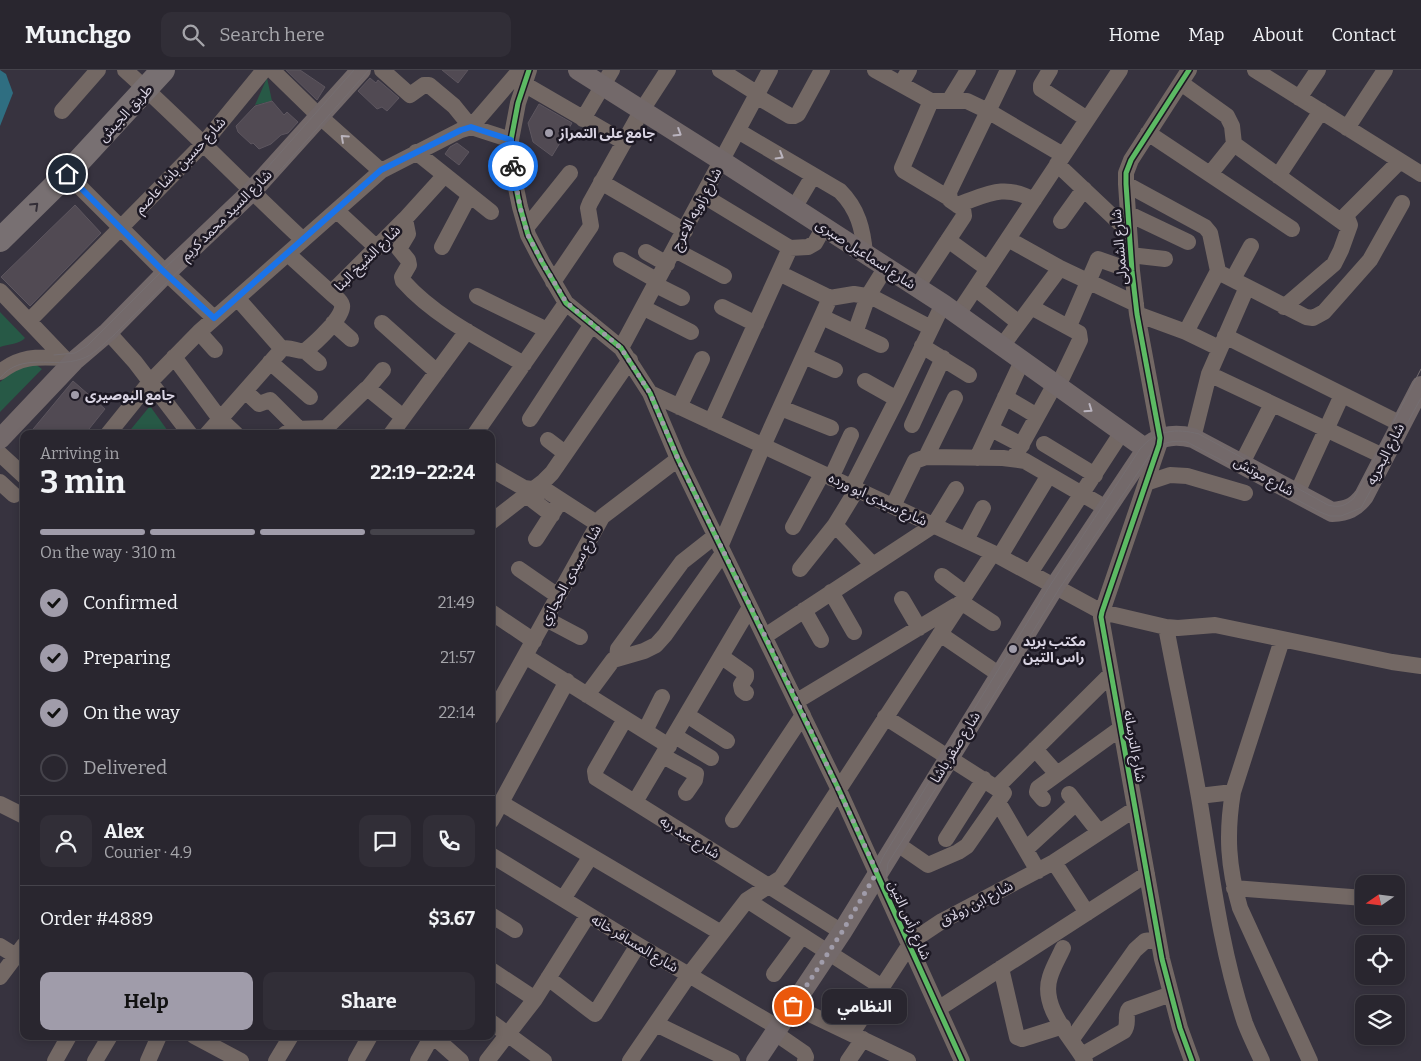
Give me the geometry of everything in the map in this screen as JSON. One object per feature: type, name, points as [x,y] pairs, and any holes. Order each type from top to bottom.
[{"type":"highway","name":"طريق الجيش","points":[[0,218],[55,164],[138,77],[163,70]]},
{"type":"highway","name":"طريق الجيش","points":[[0,240],[67,174],[138,77]]},
{"type":"main road","name":"شارع السيد محمد كريم","points":[[0,439],[68,361],[108,332],[166,273],[252,192],[361,70]]},
{"type":"main road","name":"شارع اسماعيل صبرى","points":[[578,70],[608,78],[642,110],[950,309],[1122,432],[1153,444]]},
{"type":"main road","name":"شارع البحريه","points":[[1364,496],[1421,386]]},
{"type":"main road","name":"شارع موتش","points":[[1153,444],[1172,435],[1193,438],[1332,512],[1342,512],[1351,509],[1364,496]]},
{"type":"main road","name":"شارع صقر باشا","points":[[756,1061],[842,932],[877,872],[1055,586],[1106,508],[1153,444]]},
{"type":"street","points":[[62,111],[98,70]]},
{"type":"street","name":"شارع حسين باشا عاصم","points":[[29,321],[204,143],[264,70]]},
{"type":"street","points":[[272,70],[319,116],[381,170]]},
{"type":"street","points":[[382,70],[409,94],[412,94],[424,85],[429,85],[454,106],[471,127],[511,140]]},
{"type":"street","points":[[554,282],[591,226],[588,208],[590,202],[642,110],[668,70]]},
{"type":"street","points":[[720,70],[790,116],[798,114],[822,70]]},
{"type":"street","name":"شارع زاويه الاعرج","points":[[495,519],[552,473],[626,354],[644,308],[770,70]]},
{"type":"street","points":[[875,70],[905,77],[931,101],[967,101],[988,110],[1060,160],[1084,189],[1128,231]]},
{"type":"street","points":[[950,101],[968,70]]},
{"type":"street","points":[[953,202],[949,192],[1008,70]]},
{"type":"street","points":[[1050,70],[1041,85],[1042,90],[1087,119]]},
{"type":"street","points":[[800,569],[835,525],[931,328],[950,309],[976,288],[1022,218],[1029,197],[1060,160],[1120,70]]},
{"type":"street","points":[[1255,70],[1421,174]]},
{"type":"street","points":[[1299,98],[1318,70]]},
{"type":"street","points":[[1347,128],[1385,70]]},
{"type":"street","points":[[111,430],[150,382],[199,332],[381,170],[451,134],[471,127],[524,75],[583,119],[624,142]]},
{"type":"street","name":"شارع رأس التين","points":[[524,75],[511,140],[514,178],[526,228],[542,262],[566,302],[626,354],[650,393],[678,459],[838,788],[962,1061]]},
{"type":"street","points":[[1185,76],[1227,116],[1232,126],[1234,144],[1210,174]]},
{"type":"street","name":"شارع الشمرلى","points":[[1153,444],[1131,263],[1126,173],[1131,160],[1185,76]]},
{"type":"street","points":[[138,77],[252,192],[303,240]]},
{"type":"street","points":[[583,119],[608,78]]},
{"type":"street","points":[[916,287],[965,214],[963,209],[902,168],[931,101]]},
{"type":"street","points":[[1278,176],[1320,112]]},
{"type":"street","points":[[738,131],[840,191],[851,204],[861,225],[865,254]]},
{"type":"street","points":[[1148,133],[1292,229]]},
{"type":"street","points":[[1234,144],[1349,227]]},
{"type":"street","points":[[416,152],[491,212]]},
{"type":"street","points":[[1284,307],[1334,264],[1349,227],[1346,215],[1400,161]]},
{"type":"street","points":[[526,228],[570,173]]},
{"type":"street","points":[[67,174],[214,318]]},
{"type":"street","name":"شارع الشيخ البنا","points":[[304,351],[341,313],[342,305],[331,294],[406,219],[444,176]]},
{"type":"street","points":[[794,208],[813,176]]},
{"type":"street","points":[[601,182],[685,231]]},
{"type":"street","points":[[1126,184],[1205,226],[1210,233],[1218,271],[1186,332]]},
{"type":"street","points":[[1061,221],[1084,189]]},
{"type":"street","points":[[953,202],[999,191],[1017,192],[1029,197]]},
{"type":"street","points":[[442,247],[469,196]]},
{"type":"street","points":[[704,196],[790,248],[808,246],[815,242],[824,227]]},
{"type":"street","points":[[1218,271],[1306,317],[1318,316],[1324,312],[1370,260],[1402,203]]},
{"type":"street","points":[[337,211],[377,248]]},
{"type":"street","points":[[1127,213],[1188,242]]},
{"type":"street","points":[[406,219],[408,234],[399,249],[408,260],[409,265],[402,276],[402,280],[425,303],[524,364]]},
{"type":"street","points":[[1008,239],[1060,268],[1088,281],[1136,309],[1186,332],[1222,342],[1342,395],[1401,424]]},
{"type":"street","points":[[948,240],[988,269]]},
{"type":"street","points":[[1193,438],[1209,374],[1222,342],[1251,246]]},
{"type":"street","points":[[711,422],[790,248]]},
{"type":"street","points":[[646,252],[671,257],[724,276]]},
{"type":"street","points":[[288,254],[331,294]]},
{"type":"street","points":[[1069,326],[1099,258],[1131,263],[1164,259]]},
{"type":"street","points":[[621,260],[682,298]]},
{"type":"street","points":[[856,333],[868,296],[886,267]]},
{"type":"street","points":[[1002,346],[1060,268]]},
{"type":"street","points":[[1327,270],[1350,283]]},
{"type":"street","points":[[779,273],[830,298],[854,294],[868,296],[931,328]]},
{"type":"street","points":[[976,288],[1019,323]]},
{"type":"street","points":[[0,291],[68,361]]},
{"type":"street","points":[[477,296],[547,330]]},
{"type":"street","points":[[588,695],[610,662],[617,658],[631,656],[656,645],[665,635],[720,545],[830,298]]},
{"type":"street","points":[[238,299],[282,349]]},
{"type":"street","points":[[478,430],[566,302]]},
{"type":"street","points":[[722,307],[756,324]]},
{"type":"street","points":[[1018,451],[1056,385],[1080,337],[1077,330],[1031,307]]},
{"type":"street","points":[[644,308],[692,332]]},
{"type":"street","points":[[822,317],[880,345]]},
{"type":"street","points":[[333,323],[351,338]]},
{"type":"street","points":[[382,323],[437,372]]},
{"type":"street","points":[[530,418],[592,324]]},
{"type":"street","points":[[393,430],[467,330]]},
{"type":"street","points":[[108,332],[187,430]]},
{"type":"street","points":[[199,332],[215,350]]},
{"type":"street","points":[[922,346],[969,374]]},
{"type":"street","points":[[210,430],[282,349],[304,351],[319,363]]},
{"type":"street","points":[[804,356],[835,370]]},
{"type":"street","points":[[0,372],[18,360],[29,358],[68,361]]},
{"type":"street","points":[[174,358],[220,419],[232,430]]},
{"type":"street","points":[[912,425],[943,358]]},
{"type":"street","points":[[679,407],[702,359]]},
{"type":"street","points":[[977,458],[1022,360]]},
{"type":"street","points":[[270,362],[310,397]]},
{"type":"street","points":[[333,430],[363,390],[367,389],[383,370]]},
{"type":"street","points":[[1209,374],[1385,457]]},
{"type":"street","points":[[865,381],[897,399]]},
{"type":"street","points":[[367,389],[403,417]]},
{"type":"street","points":[[245,391],[259,404],[270,400],[291,430]]},
{"type":"street","name":"شارع سيدى ابو ورده","points":[[650,393],[997,554],[1102,612],[1166,627],[1215,625],[1392,662],[1421,666]]},
{"type":"street","points":[[1296,493],[1342,395]]},
{"type":"street","points":[[1005,397],[1038,416]]},
{"type":"street","points":[[926,457],[955,398]]},
{"type":"street","points":[[1242,463],[1272,404]]},
{"type":"street","points":[[781,408],[831,428]]},
{"type":"street","points":[[990,429],[1018,451],[1025,460],[1106,508]]},
{"type":"street","points":[[1030,573],[1122,432]]},
{"type":"street","points":[[793,527],[827,476],[851,435]]},
{"type":"street","points":[[548,440],[565,453]]},
{"type":"street","points":[[1044,444],[1095,475]]},
{"type":"street","name":"شارع الترسانه","points":[[1153,444],[1159,445],[1102,612],[1102,622],[1158,939],[1180,1028],[1192,1061]]},
{"type":"street","points":[[893,506],[915,461],[926,457],[977,458],[1018,451]]},
{"type":"street","points":[[0,454],[20,472]]},
{"type":"street","name":"شارع سيدى الحجازي","points":[[495,710],[602,517],[678,459]]},
{"type":"street","points":[[495,471],[524,488],[552,515]]},
{"type":"street","points":[[630,1061],[689,975],[746,900],[781,878],[962,600],[997,554],[1049,475]]},
{"type":"street","points":[[1146,483],[1170,475],[1187,476],[1245,493]]},
{"type":"street","points":[[0,482],[14,495]]},
{"type":"street","points":[[529,493],[543,489],[598,524]]},
{"type":"street","points":[[765,636],[934,525],[956,489]]},
{"type":"street","points":[[536,539],[561,500]]},
{"type":"street","points":[[966,540],[982,508]]},
{"type":"street","points":[[835,525],[873,565]]},
{"type":"street","points":[[617,658],[618,650],[682,562],[720,545]]},
{"type":"street","points":[[519,569],[558,596]]},
{"type":"street","points":[[942,576],[962,600],[993,623]]},
{"type":"street","points":[[831,592],[854,632]]},
{"type":"street","points":[[902,599],[918,628]]},
{"type":"street","points":[[733,820],[800,708],[962,600]]},
{"type":"street","points":[[635,802],[750,607]]},
{"type":"street","points":[[804,610],[821,640]]},
{"type":"street","points":[[495,615],[534,641]]},
{"type":"street","points":[[546,619],[580,637]]},
{"type":"street","points":[[1166,627],[1199,796],[1212,888],[1223,943],[1246,1024],[1262,1061]]},
{"type":"street","points":[[940,634],[1000,675]]},
{"type":"street","points":[[1282,640],[1233,792],[1228,839],[1234,888],[1240,908],[1310,1061]]},
{"type":"street","points":[[525,656],[669,746],[696,774],[695,780],[686,793]]},
{"type":"street","points":[[722,657],[746,674],[741,685],[742,690],[746,693]]},
{"type":"street","points":[[946,839],[993,789],[1111,674]]},
{"type":"street","points":[[495,814],[567,681]]},
{"type":"street","points":[[645,731],[662,697]]},
{"type":"street","points":[[687,715],[727,741]]},
{"type":"street","points":[[885,717],[948,757],[993,789],[1038,871]]},
{"type":"street","name":"شارع عبد ربه","points":[[625,719],[594,774],[596,778],[842,932]]},
{"type":"street","points":[[1043,799],[1037,789],[1121,728]]},
{"type":"street","points":[[669,746],[711,758]]},
{"type":"street","points":[[1035,749],[1057,774]]},
{"type":"street","points":[[896,844],[930,865],[958,852],[966,846],[993,789]]},
{"type":"street","points":[[1199,796],[1233,792]]},
{"type":"street","points":[[1026,849],[1073,799],[1099,832]]},
{"type":"street","points":[[501,803],[721,933]]},
{"type":"street","points":[[0,804],[20,814]]},
{"type":"street","name":"شارع ابن زولاق","points":[[848,1061],[882,987],[909,944],[942,921],[1054,862],[1135,809]]},
{"type":"street","points":[[563,900],[591,856]]},
{"type":"street","name":"شارع المسافر خانه","points":[[495,858],[638,946],[689,975],[777,1031],[804,1053],[805,1061]]},
{"type":"street","points":[[1054,862],[1087,913]]},
{"type":"street","points":[[938,1009],[1147,874]]},
{"type":"street","points":[[1234,888],[1355,897]]},
{"type":"street","points":[[746,900],[882,987]]},
{"type":"street","points":[[487,1061],[535,999],[588,915]]},
{"type":"street","points":[[495,918],[515,930]]},
{"type":"street","points":[[774,974],[802,936]]},
{"type":"street","points":[[1001,968],[1017,1037],[1022,1039],[1067,1033],[1135,950],[1145,941],[1158,939]]},
{"type":"street","points":[[0,946],[20,951],[0,977]]},
{"type":"street","points":[[548,978],[595,1014],[638,946]]},
{"type":"street","points":[[1063,948],[1049,978],[1049,1003],[1053,1013],[1084,1058],[1124,1031],[1128,1025],[1127,1013],[1129,1009],[1171,994]]},
{"type":"street","points":[[1030,949],[1056,964]]},
{"type":"street","points":[[495,973],[535,999]]},
{"type":"street","points":[[793,1006],[908,1061]]},
{"type":"street","points":[[656,1024],[732,1061]]},
{"type":"street","points":[[495,1025],[543,1061]]},
{"type":"street","points":[[55,1061],[63,1040]]},
{"type":"street","points":[[95,1061],[108,1040]]},
{"type":"street","points":[[148,1061],[157,1040]]},
{"type":"street","points":[[202,1040],[241,1061]]},
{"type":"street","points":[[276,1061],[289,1040]]},
{"type":"street","points":[[356,1061],[368,1040]]},
{"type":"street","points":[[418,1061],[431,1040]]},
{"type":"street","points":[[437,1040],[461,1061]]},
{"type":"green space","points":[[267,78],[272,101],[255,105]]},
{"type":"green space","points":[[0,312],[25,338],[23,340],[0,347]]},
{"type":"green space","points":[[35,364],[42,369],[0,412],[0,382],[16,369]]},
{"type":"green space","points":[[150,406],[167,430],[130,430]]},
{"type":"water","points":[[0,70],[6,74],[13,93],[0,126]]},
{"type":"building","points":[[286,70],[300,70],[325,87],[317,100]]},
{"type":"building","points":[[442,70],[468,70],[458,83]]},
{"type":"building","points":[[370,78],[376,83],[378,80],[399,98],[387,111],[382,107],[377,109],[358,91]]},
{"type":"building","points":[[272,101],[284,115],[287,112],[298,122],[288,133],[281,135],[271,144],[259,149],[238,132],[236,126],[255,106]]},
{"type":"building","name":"جامع على التمراز","points":[[539,104],[572,123],[552,156],[533,142],[528,123]]},
{"type":"building","points":[[457,143],[469,152],[459,165],[445,154],[450,147]]},
{"type":"building","points":[[75,205],[101,233],[30,306],[1,277]]},
{"type":"building","name":"جامع البوصيرى","points":[[73,381],[105,409],[88,430],[32,430]]},
{"type":"tram line","points":[[54,355],[75,353],[87,346],[250,187],[354,70]]},
{"type":"tram line","points":[[0,378],[18,365],[38,362],[70,362],[90,355],[98,349],[285,165],[369,70]]},
{"type":"tram line","points":[[959,1061],[879,882],[878,868],[1051,584],[1140,449],[1153,438],[1167,432],[1182,431],[1199,434],[1328,505],[1342,506],[1354,498],[1421,369]]},
{"type":"tram line","points":[[902,917],[886,879],[888,863],[1059,589],[1154,449],[1170,442],[1187,442],[1320,512],[1330,516],[1341,516],[1361,508],[1421,398]]},
{"type":"cycle path","points":[[529,70],[518,103],[511,140],[514,178],[528,235],[566,303],[621,348],[650,393],[678,459],[838,788],[962,1061]]},
{"type":"cycle path","points":[[1189,70],[1131,160],[1126,173],[1132,271],[1137,314],[1160,438],[1101,617],[1162,959],[1180,1028],[1192,1061]]},
{"type":"way so far","points":[[513,166],[520,207],[528,235],[566,302],[621,348],[650,393],[678,459],[797,701],[877,872],[842,932],[793,1006]]},
{"type":"place","name":"جامع على التمراز","points":[[549,133]]},
{"type":"place","name":"جامع البوصيرى","points":[[75,395]]},
{"type":"place","name":"مكتب بريد راس التين","points":[[1013,649]]},
{"type":"place","name":"النظامي","points":[[793,1006]]},
{"type":"route","points":[[67,174],[162,270],[214,318],[238,299],[381,170],[397,161],[451,134],[471,127],[511,140],[513,166]]}]
